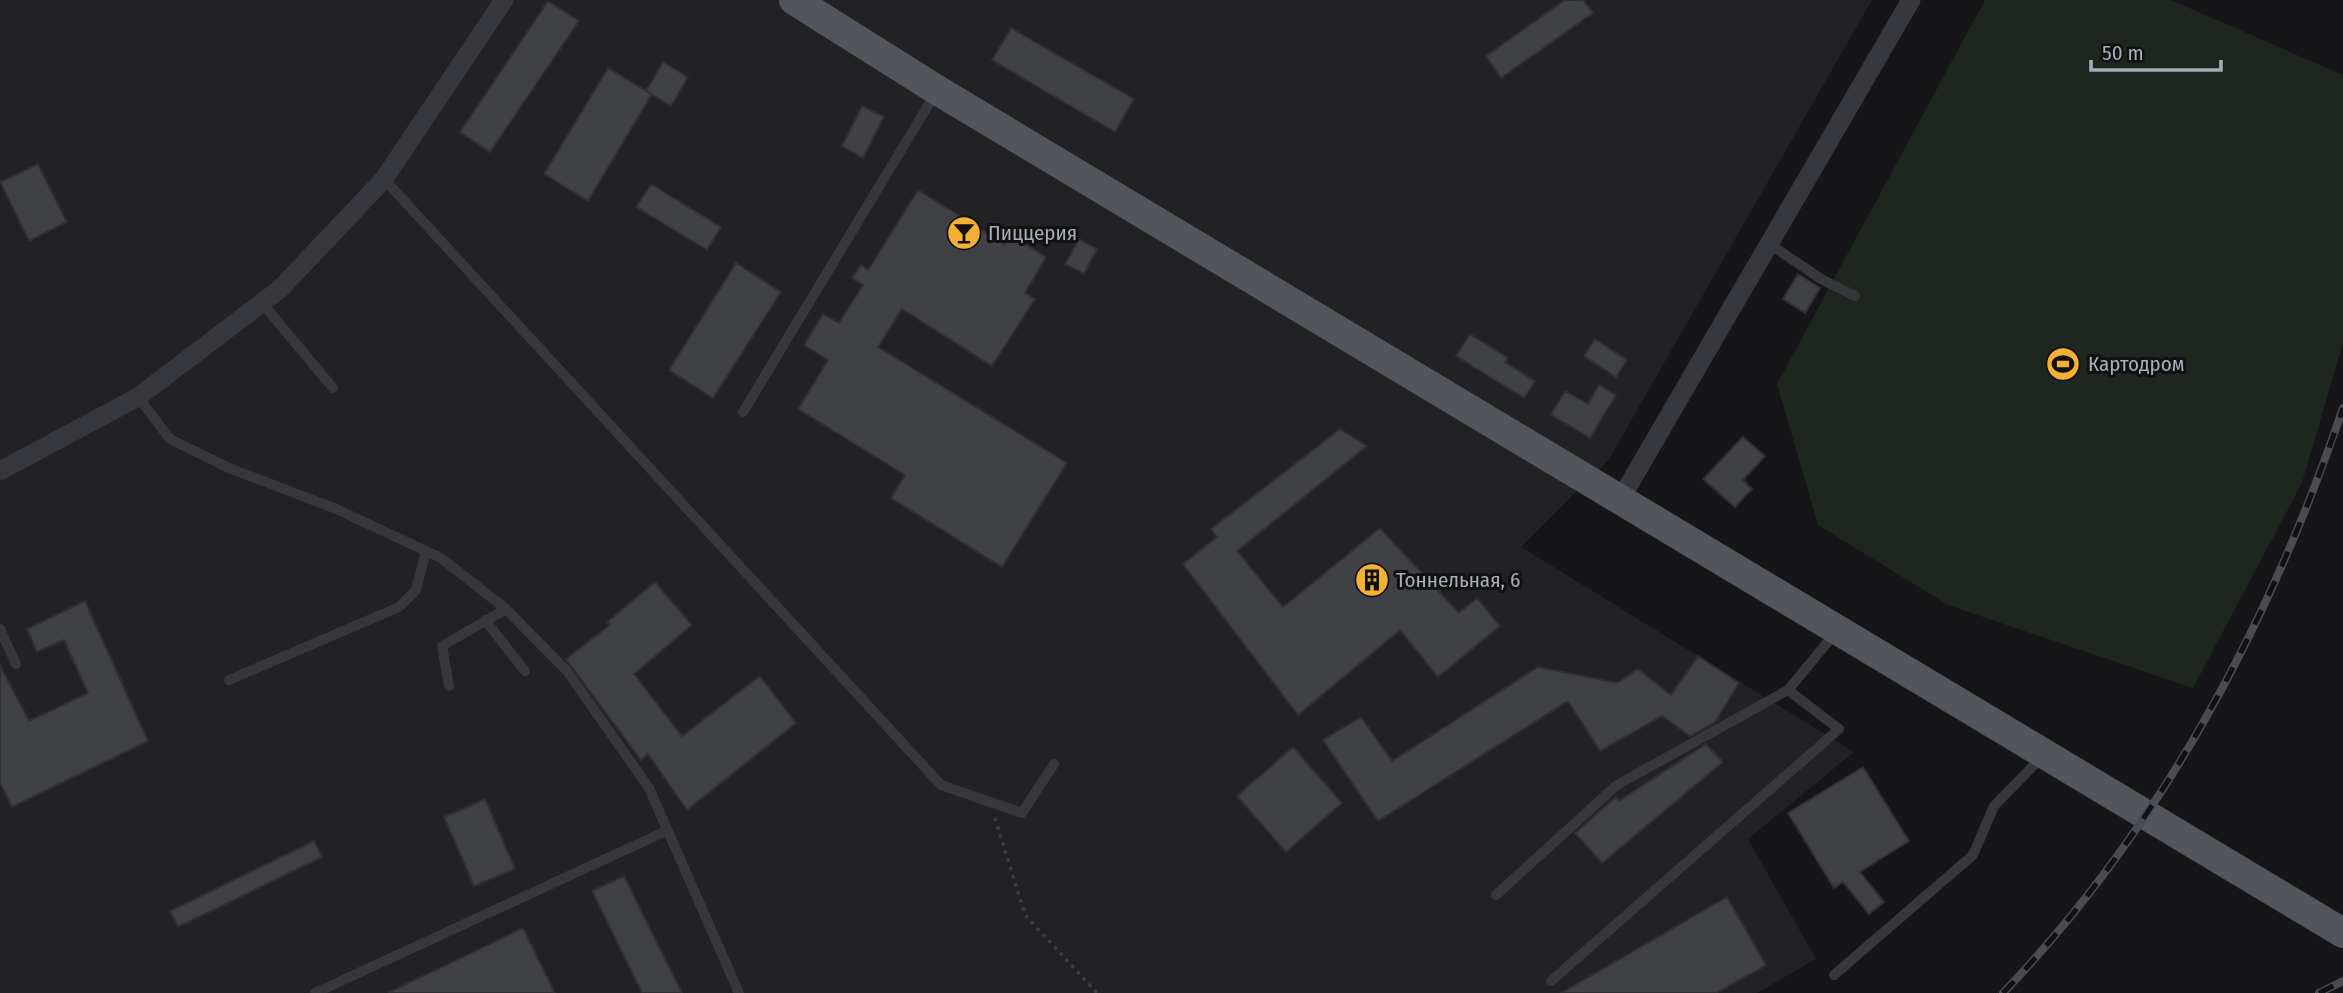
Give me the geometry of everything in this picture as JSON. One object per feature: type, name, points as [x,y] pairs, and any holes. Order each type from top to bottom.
[{"type":"main road","points":[[811,7],[937,90],[2343,933]]},
{"type":"street","points":[[0,471],[138,397],[280,289],[384,179],[505,0]]},
{"type":"street","points":[[1620,500],[1911,0]]},
{"type":"lane","points":[[743,412],[937,90]]},
{"type":"lane","points":[[384,179],[941,785],[1022,813],[1054,764]]},
{"type":"lane","points":[[1768,243],[1821,279],[1855,296]]},
{"type":"lane","points":[[262,303],[333,388]]},
{"type":"lane","points":[[138,397],[170,439],[231,469],[334,508],[440,558],[506,610],[567,671],[611,730],[649,788],[739,993]]},
{"type":"lane","points":[[229,680],[399,607],[416,590],[426,551]]},
{"type":"lane","points":[[449,686],[442,646],[506,610]]},
{"type":"lane","points":[[485,620],[525,671]]},
{"type":"lane","points":[[0,629],[16,664]]},
{"type":"lane","points":[[1496,895],[1617,785],[1788,690],[1837,631]]},
{"type":"lane","points":[[1551,981],[1839,729],[1788,690]]},
{"type":"lane","points":[[1834,975],[1973,855],[1994,806],[2045,754]]},
{"type":"lane","points":[[315,993],[666,831]]},
{"type":"path","points":[[990,802],[1025,915],[1097,993]]},
{"type":"shaded area","points":[[0,0],[1872,0],[1609,459],[1521,547],[1854,752],[1748,839],[1816,959],[1757,993],[0,993]]},
{"type":"shaded area","name":"Картодром","points":[[1985,0],[2171,0],[2343,75],[2343,343],[2302,483],[2193,688],[1948,605],[1818,525],[1777,384]]},
{"type":"building","points":[[1565,0],[1583,0],[1593,13],[1501,78],[1486,56]]},
{"type":"building","points":[[548,1],[579,21],[490,152],[460,132]]},
{"type":"building","points":[[1011,28],[1134,99],[1115,132],[992,60]]},
{"type":"building","points":[[663,62],[688,77],[671,106],[646,91]]},
{"type":"building","points":[[608,68],[652,94],[588,201],[544,174]]},
{"type":"building","points":[[862,106],[884,117],[863,158],[842,146]]},
{"type":"building","points":[[38,164],[67,222],[29,241],[0,182]]},
{"type":"building","points":[[651,184],[721,227],[707,250],[636,207]]},
{"type":"building","points":[[918,190],[1005,244],[1010,235],[1046,257],[1025,293],[1035,299],[992,366],[902,309],[878,347],[1067,463],[1002,567],[891,498],[905,475],[798,409],[828,360],[804,345],[823,314],[839,323],[863,285],[852,278],[861,265],[868,270]]},
{"type":"building","points":[[1079,239],[1097,249],[1084,274],[1065,264]]},
{"type":"building","points":[[736,263],[781,292],[713,398],[669,370]]},
{"type":"building","points":[[1798,274],[1820,288],[1805,313],[1783,299]]},
{"type":"building","points":[[1470,334],[1508,358],[1505,362],[1535,381],[1524,398],[1456,356]]},
{"type":"building","points":[[1595,339],[1627,360],[1616,377],[1584,356]]},
{"type":"building","points":[[1599,385],[1616,395],[1590,438],[1551,415],[1565,391],[1588,404]]},
{"type":"building","name":"Тоннельная, 6","points":[[1340,429],[1367,446],[1237,551],[1283,607],[1380,528],[1459,613],[1477,598],[1500,626],[1438,677],[1400,630],[1298,715],[1183,564],[1217,537],[1211,529]]},
{"type":"building","points":[[1743,437],[1765,456],[1743,480],[1752,489],[1735,507],[1703,479]]},
{"type":"building","points":[[655,582],[692,625],[634,674],[682,736],[760,676],[796,723],[687,810],[648,754],[641,760],[566,659],[610,625],[607,622]]},
{"type":"building","points":[[85,601],[148,741],[12,807],[0,783],[0,665],[29,721],[88,693],[64,640],[37,652],[27,629]]},
{"type":"building","points":[[1698,656],[1739,683],[1715,722],[1690,736],[1662,716],[1600,751],[1568,701],[1378,821],[1323,740],[1361,717],[1392,761],[1538,667],[1617,683],[1638,669],[1671,695]]},
{"type":"building","points":[[1706,744],[1723,762],[1602,863],[1575,833],[1616,797],[1619,801]]},
{"type":"building","points":[[1293,747],[1342,803],[1286,852],[1237,796]]},
{"type":"building","points":[[1863,767],[1909,841],[1860,872],[1884,902],[1869,914],[1843,882],[1834,888],[1788,813]]},
{"type":"building","points":[[485,799],[515,869],[474,886],[444,817]]},
{"type":"building","points":[[314,841],[322,857],[178,927],[170,911]]},
{"type":"building","points":[[624,876],[682,993],[642,993],[592,891]]},
{"type":"building","points":[[1727,897],[1766,965],[1716,993],[1561,993]]},
{"type":"building","points":[[523,928],[555,993],[388,993]]},
{"type":"railway","points":[[2003,993],[2060,929],[2113,862],[2161,792],[2205,719],[2245,644],[2281,567],[2343,408]]},
{"type":"railway","points":[[2319,993],[2343,981]]},
{"type":"place","name":"Пиццерия","points":[[964,233]]},
{"type":"place","name":"Картодром","points":[[2063,364]]},
{"type":"place","name":"Тоннельная, 6","points":[[1372,580]]}]
